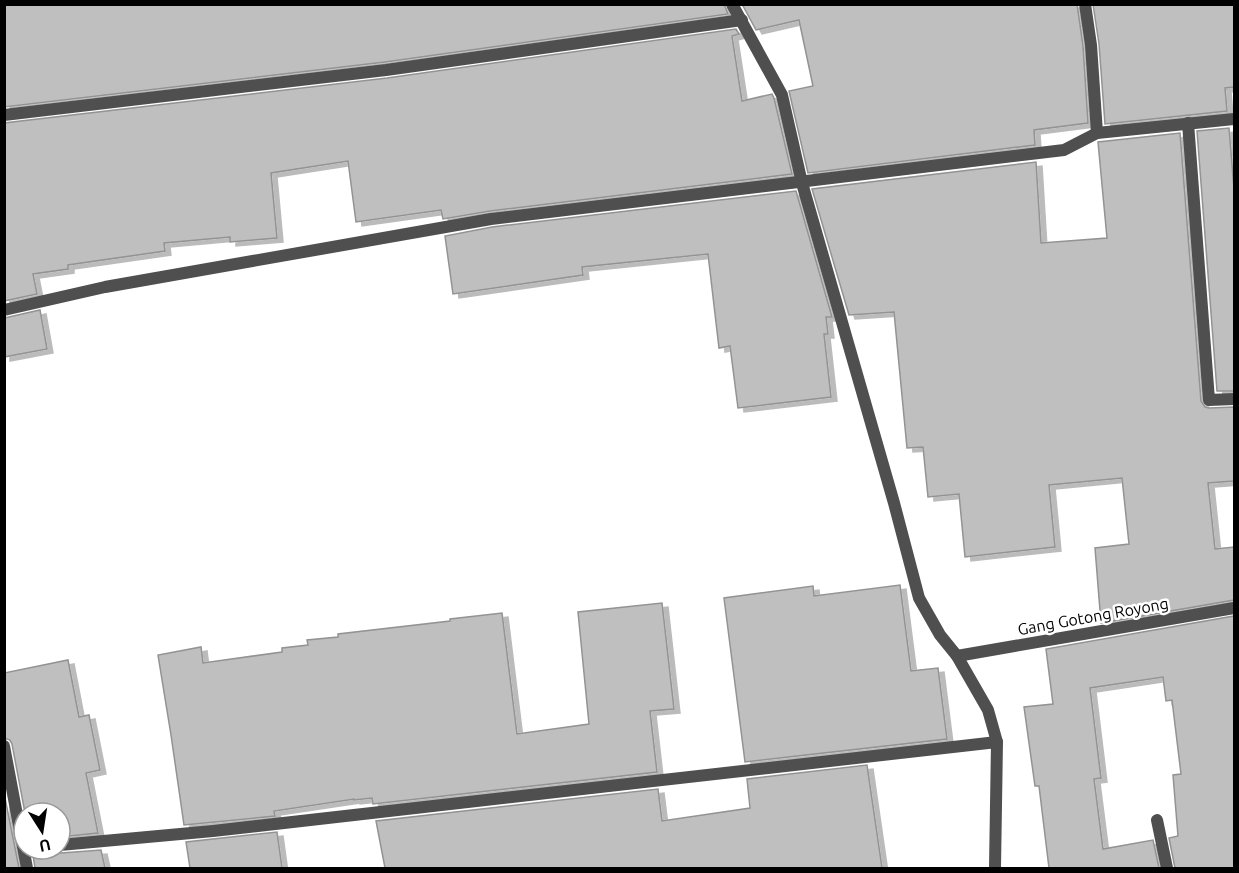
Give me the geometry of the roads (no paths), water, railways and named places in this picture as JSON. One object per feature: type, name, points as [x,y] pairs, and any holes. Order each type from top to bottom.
[{"type":"street","points":[[732,4],[782,95],[802,183],[919,598],[940,635],[957,656],[988,710],[997,742],[995,868]]},
{"type":"street","points":[[1085,4],[1091,45],[1097,133]]},
{"type":"street","points":[[4,115],[386,70],[742,20]]},
{"type":"street","points":[[4,310],[105,287],[491,219],[1064,150],[1097,133],[1234,119]]},
{"type":"street","points":[[1188,123],[1209,400],[1234,399]]},
{"type":"street","name":"Gang Gotong Royong","points":[[957,656],[1234,608]]},
{"type":"street","points":[[72,844],[213,831],[997,742]]},
{"type":"street","points":[[4,746],[14,801]]},
{"type":"street","points":[[1157,820],[1167,868]]}]
